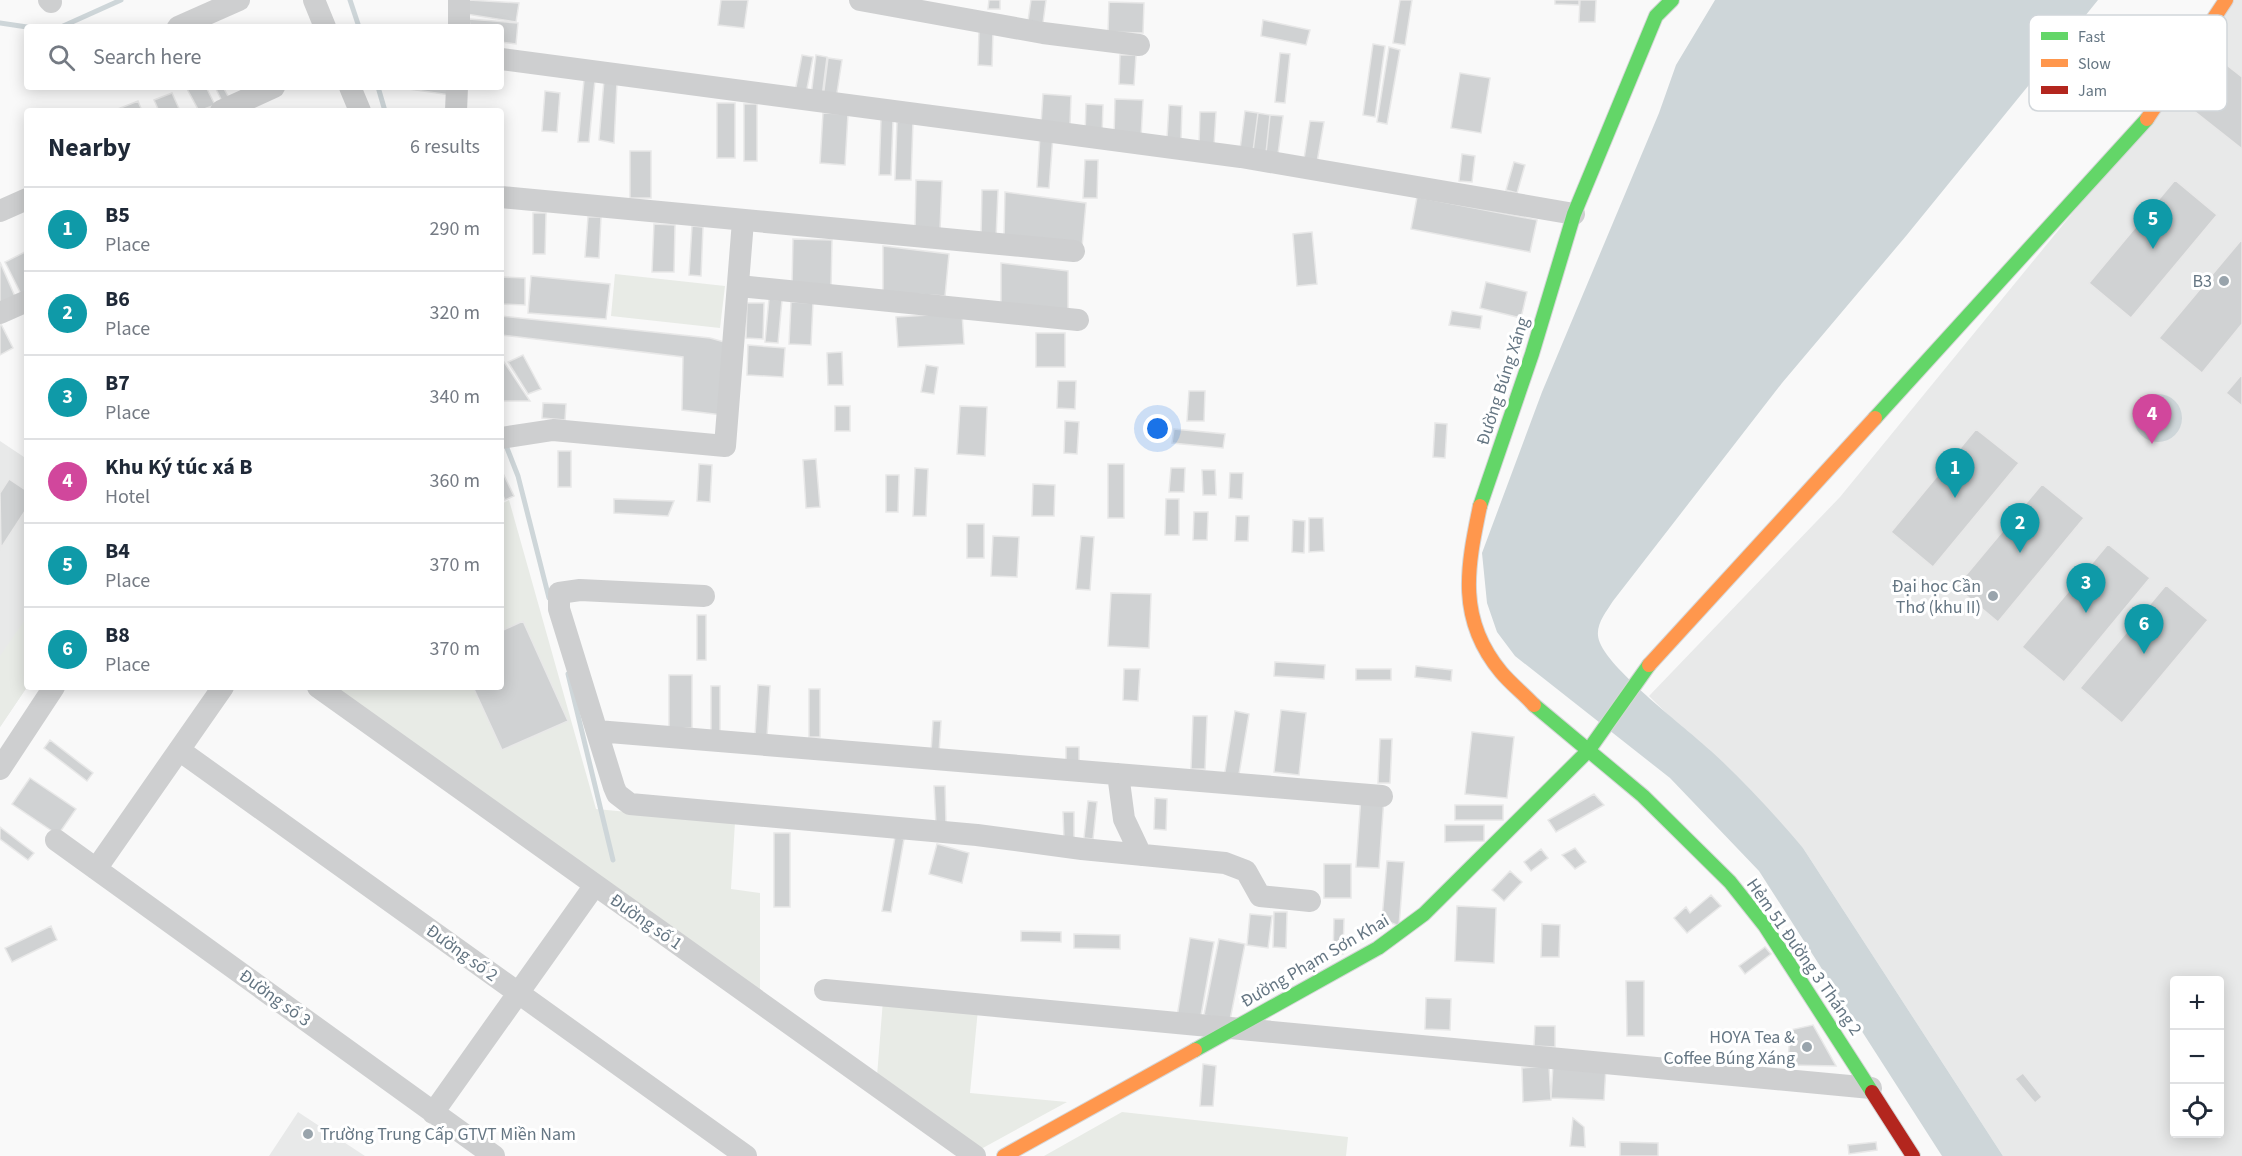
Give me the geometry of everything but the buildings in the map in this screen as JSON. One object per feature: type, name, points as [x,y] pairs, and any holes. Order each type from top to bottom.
[{"type":"street","points":[[185,24],[239,0]]},
{"type":"street","points":[[314,0],[324,24]]},
{"type":"street","points":[[459,0],[459,24]]},
{"type":"street","points":[[860,0],[1043,33],[1139,45]]},
{"type":"street","name":"Đường Phạm Sơn Khai","points":[[2216,15],[2226,0]]},
{"type":"street","name":"Đường Búng Xáng","points":[[1588,751],[1501,672],[1478,635],[1468,593],[1468,564],[1480,505],[1532,354],[1575,214],[1656,16],[1670,3]]},
{"type":"street","points":[[504,59],[1241,157],[1575,214]]},
{"type":"street","points":[[228,108],[267,90]]},
{"type":"street","points":[[351,90],[359,108]]},
{"type":"street","points":[[456,108],[457,90]]},
{"type":"street","name":"Đường Phạm Sơn Khai","points":[[1004,1156],[1386,943],[1412,924],[1588,751],[1596,736],[1641,674],[2154,111]]},
{"type":"street","points":[[504,197],[1074,251]]},
{"type":"street","points":[[0,211],[24,199]]},
{"type":"street","points":[[507,436],[553,430],[725,446],[743,221]]},
{"type":"street","points":[[739,286],[1078,320]]},
{"type":"street","points":[[0,313],[24,302]]},
{"type":"street","points":[[704,596],[580,590],[559,592],[559,609],[617,794],[630,804],[977,834],[1141,855],[1225,863],[1246,871],[1260,896],[1310,901]]},
{"type":"street","points":[[0,769],[52,690]]},
{"type":"street","points":[[96,869],[221,690]]},
{"type":"street","name":"Đường số 1","points":[[322,690],[975,1156]]},
{"type":"street","points":[[597,731],[1382,796]]},
{"type":"street","name":"Đường số 2","points":[[179,750],[746,1156]]},
{"type":"street","name":"Hẻm 51 Đường 3 Tháng 2","points":[[1588,751],[1643,796],[1730,882],[1765,927],[1913,1156]]},
{"type":"street","points":[[1118,774],[1124,819],[1141,855]]},
{"type":"street","name":"Đường số 3","points":[[56,840],[494,1156]]},
{"type":"street","points":[[433,1113],[594,885]]},
{"type":"street","points":[[825,990],[1871,1088]]},
{"type":"shaded area","points":[[1715,0],[2098,0],[2086,15],[2029,15],[2029,85],[1782,383],[1613,601],[1601,621],[1598,632],[1600,643],[1619,669],[1735,774],[1803,848],[2003,1156],[1942,1156],[1759,871],[1670,778],[1515,656],[1497,632],[1487,603],[1482,553],[1542,392],[1659,113],[1676,65]]},
{"type":"shaded area","name":"Đại học Cần Thơ (khu II)","points":[[2219,0],[2242,0],[2242,1156],[2003,1156],[1803,848],[1649,696],[1840,497],[2084,199],[2144,111],[2227,111],[2227,15],[2209,15]]},
{"type":"shaded area","points":[[615,274],[725,286],[720,328],[611,316]]},
{"type":"shaded area","points":[[2158,394],[2175,401],[2182,418],[2175,435],[2158,442],[2141,435],[2134,418],[2141,401]]},
{"type":"shaded area","points":[[0,441],[24,457],[25,690],[0,727]]},
{"type":"shaded area","points":[[509,500],[596,809],[735,822],[731,889],[760,893],[760,992],[336,690],[504,690],[504,502]]},
{"type":"shaded area","points":[[24,621],[25,690],[0,727],[0,656]]},
{"type":"shaded area","points":[[883,1000],[978,1009],[970,1093],[1067,1102],[981,1149],[877,1076]]},
{"type":"shaded area","name":"Trường Trung Cấp GTVT Miền Nam","points":[[298,1112],[365,1156],[269,1156]]},
{"type":"shaded area","points":[[1122,1112],[1348,1137],[1346,1156],[1044,1156]]},
{"type":"waterway","points":[[68,24],[121,0]]},
{"type":"waterway","points":[[350,0],[358,24]]},
{"type":"waterway","points":[[0,23],[24,27]]},
{"type":"waterway","points":[[379,90],[384,108]]},
{"type":"waterway","points":[[505,443],[518,476],[549,598]]},
{"type":"waterway","points":[[568,674],[613,860]]},
{"type":"traffic: fast","points":[[1480,506],[1532,354],[1574,214],[1656,16],[1672,0]]},
{"type":"traffic: fast","points":[[1875,418],[2147,119]]},
{"type":"traffic: fast","points":[[1195,1050],[1378,948],[1424,914],[1588,751],[1649,665]]},
{"type":"traffic: fast","points":[[1534,705],[1643,796],[1730,882],[1765,926],[1872,1092]]},
{"type":"traffic: slow","points":[[2216,15],[2226,0]]},
{"type":"traffic: slow","points":[[2147,119],[2152,111]]},
{"type":"traffic: slow","points":[[1649,665],[1875,418]]},
{"type":"traffic: slow","points":[[1480,506],[1469,572],[1469,592],[1477,632],[1501,672],[1534,705]]},
{"type":"traffic: slow","points":[[1004,1156],[1195,1050]]},
{"type":"traffic: jam","points":[[1872,1092],[1913,1156]]},
{"type":"place","name":"B4","points":[[2153,249]]},
{"type":"place","name":"B3","points":[[2224,281]]},
{"type":"place","name":"Khu Ký túc xá B","points":[[2152,444]]},
{"type":"place","name":"B5","points":[[1955,498]]},
{"type":"place","name":"B6","points":[[2020,553]]},
{"type":"place","name":"Đại học Cần Thơ (khu II)","points":[[1993,596]]},
{"type":"place","name":"B7","points":[[2086,613]]},
{"type":"place","name":"B8","points":[[2144,654]]},
{"type":"place","name":"HOYA Tea & Coffee Búng Xáng","points":[[1807,1047]]},
{"type":"place","name":"Trường Trung Cấp GTVT Miền Nam","points":[[308,1134]]}]
